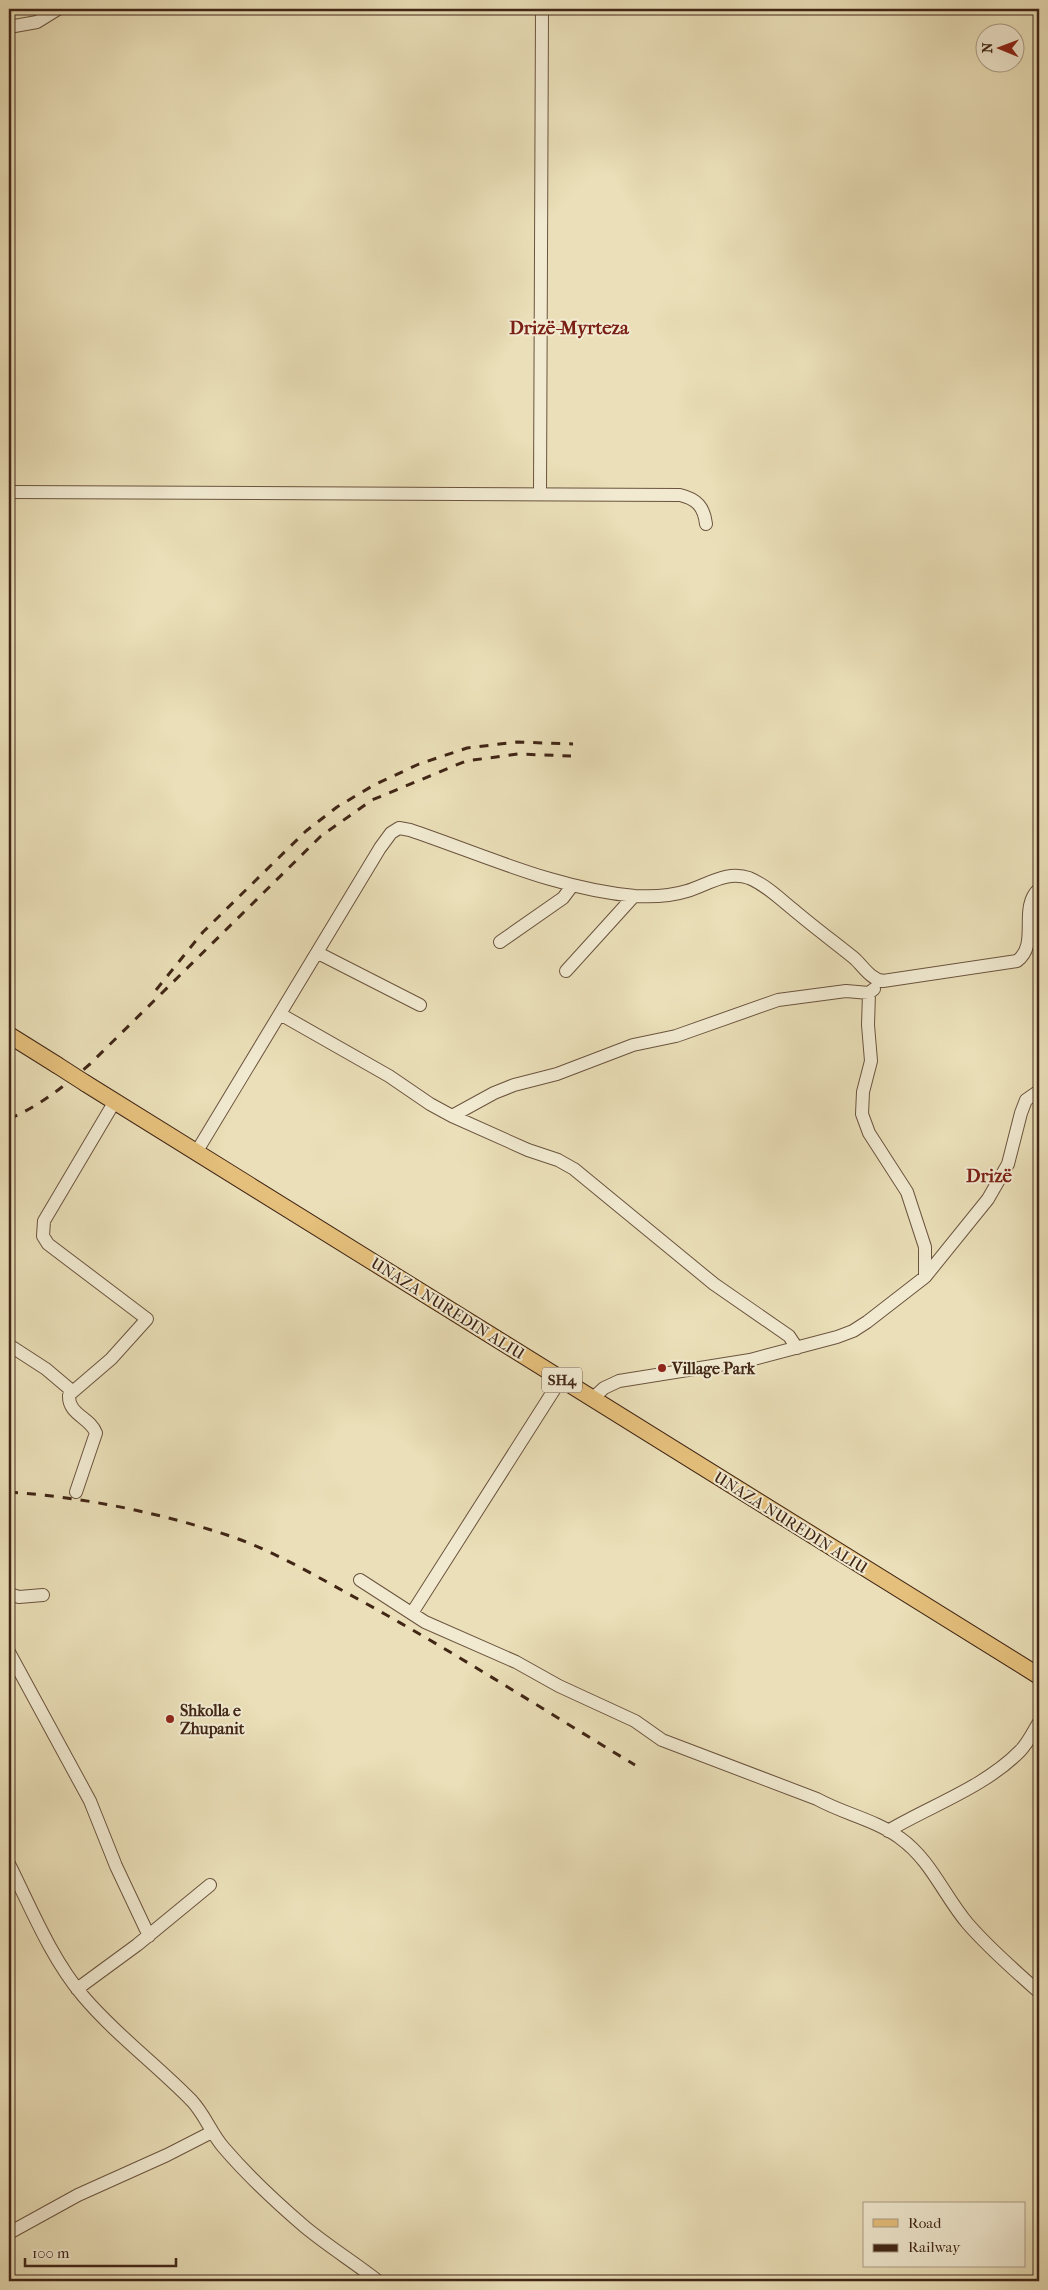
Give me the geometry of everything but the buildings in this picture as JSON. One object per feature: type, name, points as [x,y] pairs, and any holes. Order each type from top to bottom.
[{"type":"main road","name":"UNAZA NUREDIN ALIU","points":[[9,1036],[1039,1676]]},
{"type":"street","points":[[9,27],[37,22],[58,9]]},
{"type":"street","points":[[540,494],[542,9]]},
{"type":"street","points":[[9,492],[680,495],[688,497],[702,507],[706,524]]},
{"type":"street","points":[[197,1152],[380,848],[391,832],[399,828],[410,830],[500,861],[530,874],[572,886],[634,896],[656,896],[688,891],[732,875],[748,878],[764,886],[878,980],[1017,961],[1022,957],[1027,946],[1030,902],[1039,889]]},
{"type":"street","points":[[500,942],[563,898],[572,886]]},
{"type":"street","points":[[566,971],[634,896]]},
{"type":"street","points":[[318,953],[420,1005]]},
{"type":"street","points":[[452,1116],[494,1093],[565,1071],[633,1045],[676,1036],[778,1000],[846,991],[869,993],[875,989],[878,980]]},
{"type":"street","points":[[869,993],[868,1025],[871,1060],[863,1092],[862,1114],[876,1146],[907,1192],[925,1247],[925,1276]]},
{"type":"street","points":[[280,1014],[389,1076],[430,1104],[452,1116],[528,1150],[558,1160],[574,1169],[714,1284],[789,1336],[797,1348]]},
{"type":"street","points":[[592,1398],[604,1388],[619,1381],[710,1368],[797,1348],[852,1331],[925,1276],[998,1184],[1008,1164],[1026,1100],[1039,1091]]},
{"type":"street","points":[[76,1492],[96,1433],[94,1428],[74,1412],[70,1406],[69,1395],[105,1365],[147,1319],[54,1250],[44,1236],[44,1220],[115,1101]]},
{"type":"street","points":[[9,1345],[46,1369],[72,1391]]},
{"type":"street","points":[[412,1613],[561,1379]]},
{"type":"street","points":[[360,1580],[441,1630],[516,1662],[559,1686],[635,1721],[662,1740],[817,1799],[902,1839],[928,1864],[968,1924],[1039,1992]]},
{"type":"street","points":[[9,1594],[18,1597],[42,1595]]},
{"type":"street","points":[[9,1652],[90,1800],[116,1866],[149,1936]]},
{"type":"street","points":[[888,1831],[907,1819],[953,1798],[998,1768],[1020,1752],[1039,1722]]},
{"type":"street","points":[[9,1864],[59,1961],[78,1989],[101,2016],[194,2103],[204,2115],[212,2132],[224,2148],[281,2205],[307,2228],[378,2281]]},
{"type":"street","points":[[78,1989],[149,1936],[210,1885]]},
{"type":"street","points":[[9,2233],[78,2195],[167,2155],[212,2132]]},
{"type":"railway","points":[[156,990],[203,932],[306,831],[337,807],[374,785],[419,764],[467,748],[517,742],[573,744]]},
{"type":"railway","points":[[9,1119],[51,1095],[90,1064],[321,836],[372,800],[466,761],[518,754],[571,756]]},
{"type":"railway","points":[[9,1492],[92,1502],[174,1519],[227,1535],[277,1555],[427,1638],[635,1765]]},
{"type":"place","name":"Village Park","points":[[662,1368]]},
{"type":"place","name":"Shkolla e Zhupanit","points":[[170,1719]]},
{"type":"district","name":"Drizë-Myrteza","points":[[569,327]]},
{"type":"district","name":"Drizë","points":[[989,1175]]}]
